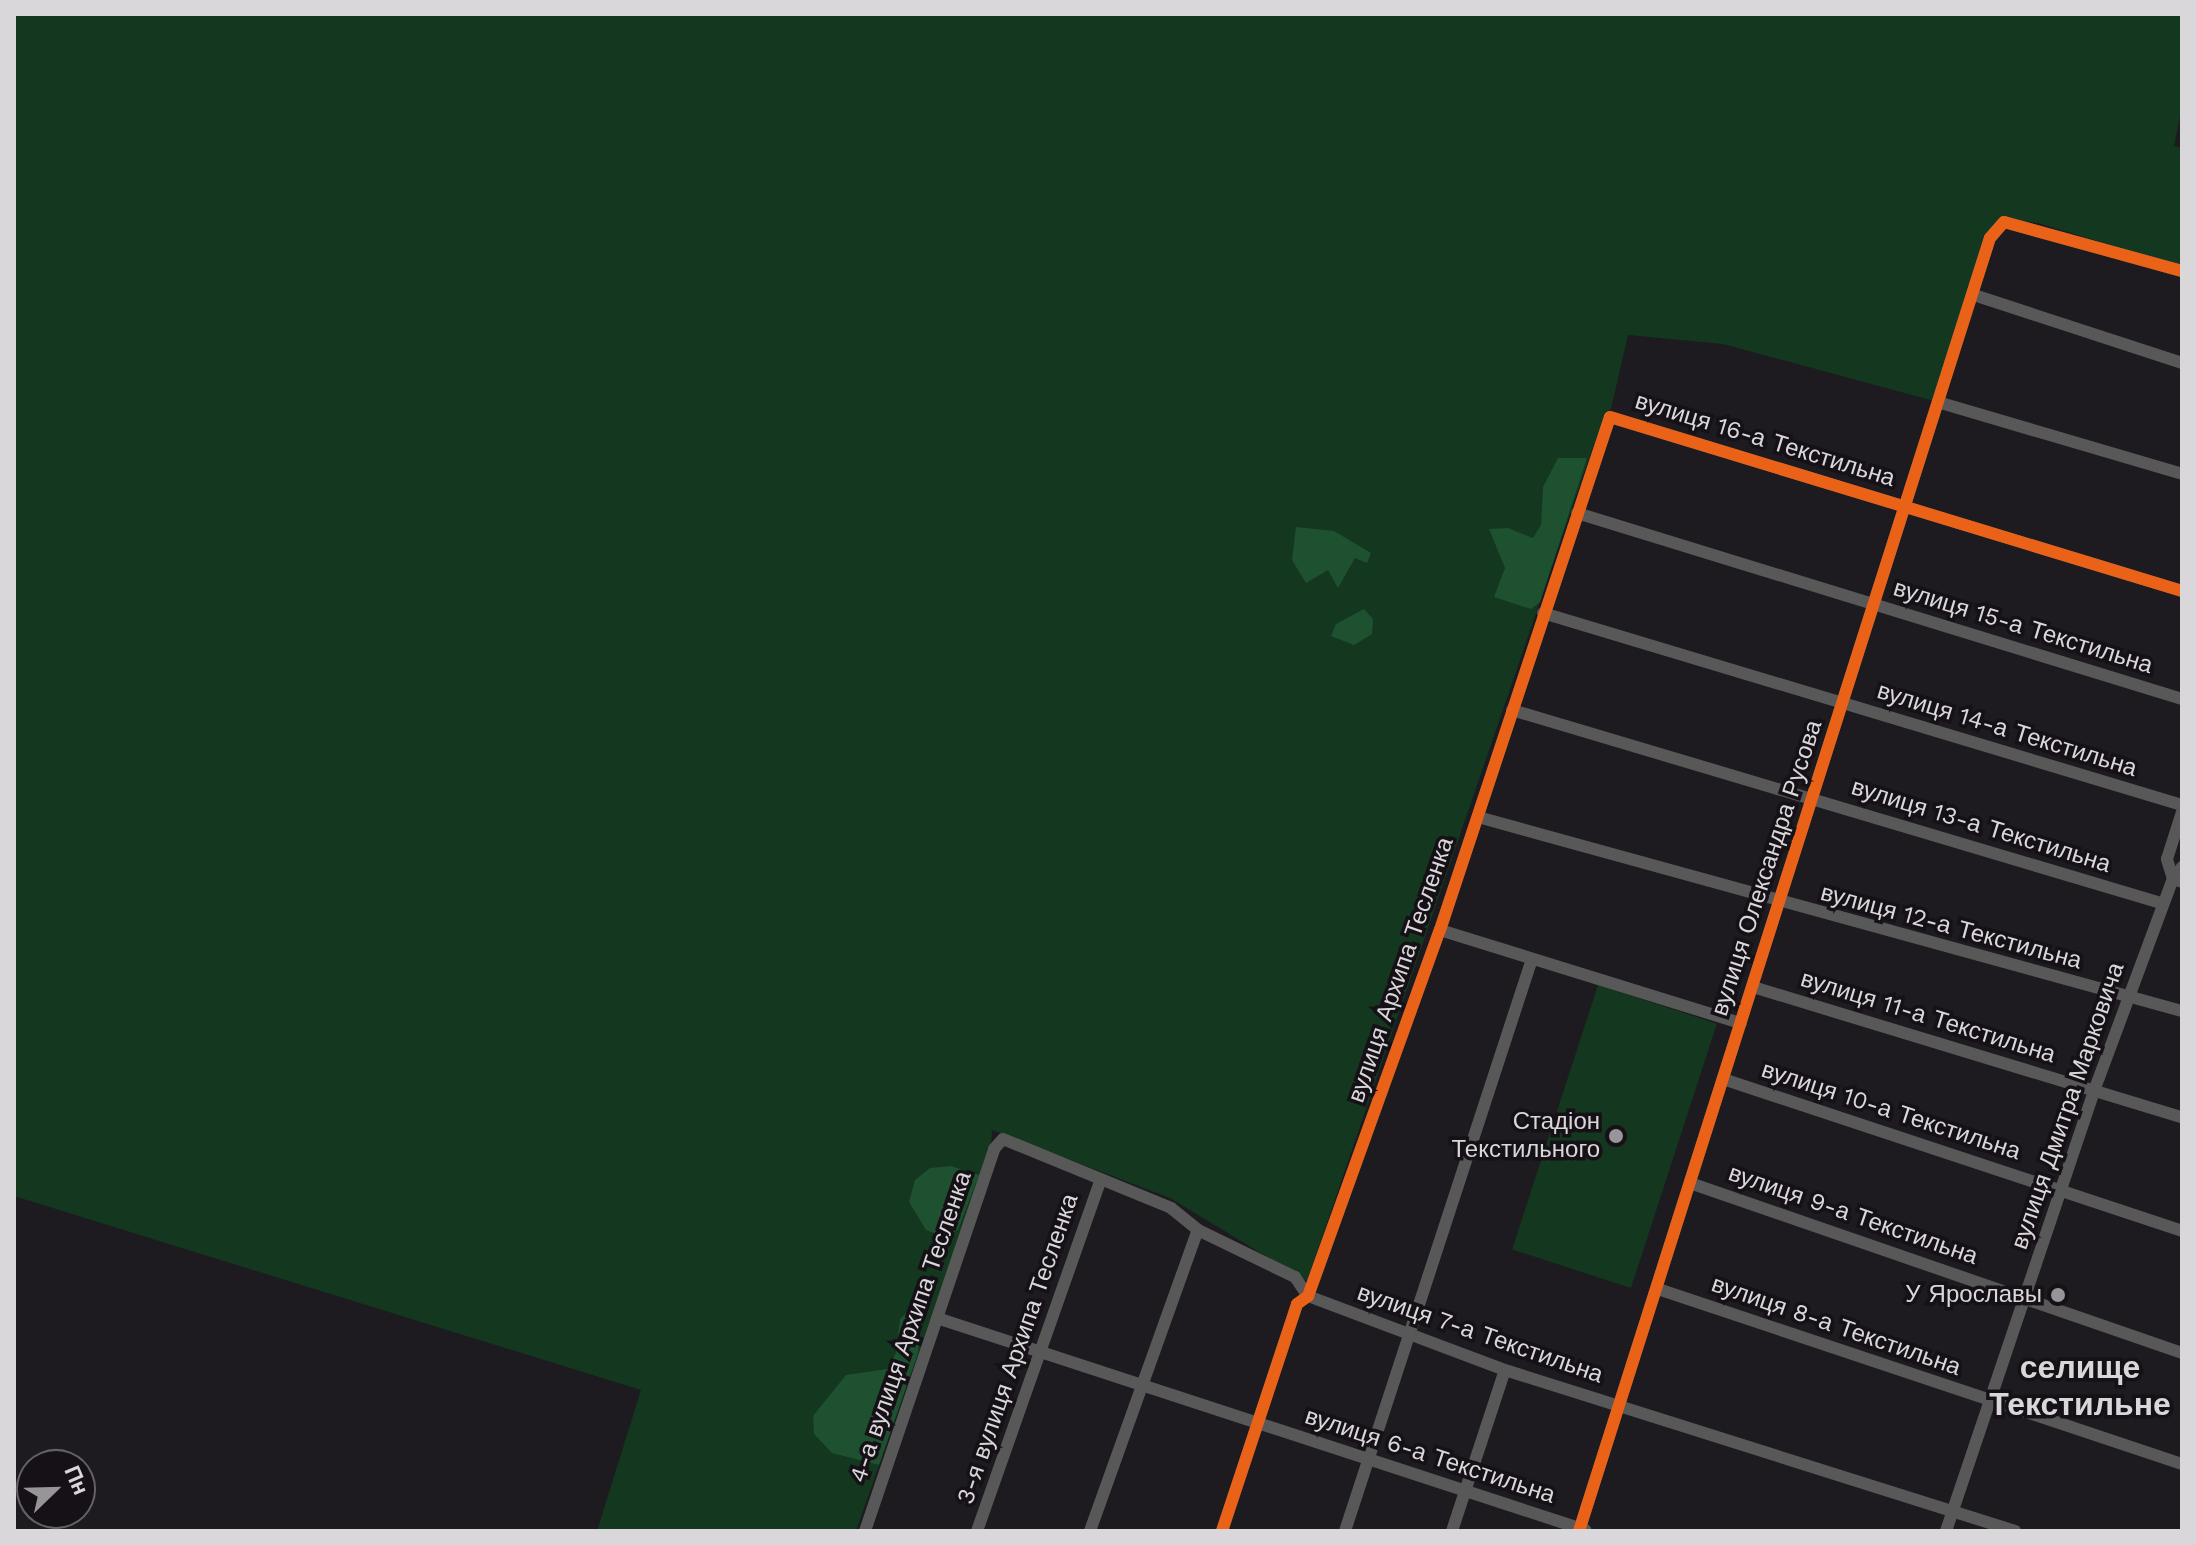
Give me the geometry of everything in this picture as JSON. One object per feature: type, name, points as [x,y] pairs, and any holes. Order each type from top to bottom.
[{"type":"street","name":"вулиця Олександра Русова","points":[[1583,1530],[1619,1406],[1941,403],[1990,238],[2004,222],[2182,271]]},
{"type":"street","points":[[1974,295],[2182,363]]},
{"type":"street","points":[[1941,403],[2182,474]]},
{"type":"street","name":"вулиця 16-а Текстильна","points":[[1610,417],[2182,591]]},
{"type":"street","name":"вулиця Архипа Тесленка","points":[[1222,1531],[1297,1304],[1308,1296],[1440,930],[1610,417]]},
{"type":"street","name":"вулиця 15-а Текстильна","points":[[1577,513],[2182,699]]},
{"type":"street","name":"вулиця 14-а Текстильна","points":[[1543,613],[2182,805]]},
{"type":"street","name":"вулиця 13-а Текстильна","points":[[1512,710],[2161,903]]},
{"type":"street","name":"вулиця Дмитра Марковича","points":[[2178,880],[2167,859],[2182,812]]},
{"type":"street","name":"вулиця 12-а Текстильна","points":[[1478,817],[1779,904],[2182,1011]]},
{"type":"street","name":"вулиця Дмитра Марковича","points":[[1946,1531],[2094,1091],[2161,903],[2178,880],[2182,867]]},
{"type":"street","points":[[1440,930],[1741,1023]]},
{"type":"street","points":[[1345,1531],[1532,959]]},
{"type":"street","name":"вулиця 11-а Текстильна","points":[[1753,987],[2182,1117]]},
{"type":"street","name":"вулиця 10-а Текстильна","points":[[1723,1079],[2182,1231]]},
{"type":"street","name":"вулиця 7-а Текстильна","points":[[1003,1139],[1171,1208],[1198,1230],[1295,1277],[1308,1296],[1505,1370],[2015,1531]]},
{"type":"street","name":"4-а вулиця Архипа Тесленка","points":[[865,1531],[940,1319],[994,1149],[1003,1139]]},
{"type":"street","name":"3-я вулиця Архипа Тесленка","points":[[977,1531],[1100,1181]]},
{"type":"street","name":"вулиця 9-а Текстильна","points":[[1690,1183],[2182,1353]]},
{"type":"street","points":[[1090,1531],[1198,1230]]},
{"type":"street","name":"вулиця 8-а Текстильна","points":[[1658,1289],[2182,1464]]},
{"type":"street","name":"вулиця 6-а Текстильна","points":[[940,1319],[1140,1388],[1369,1457],[1583,1530]]},
{"type":"street","points":[[1452,1531],[1505,1370]]},
{"type":"green space","points":[[14,14],[2182,14],[2182,107],[2174,146],[2182,148],[2182,267],[2038,223],[2003,219],[1934,401],[1723,344],[1628,335],[1611,409],[1604,415],[1307,1281],[1170,1198],[992,1130],[991,1147],[856,1531],[597,1531],[641,1390],[14,1196]]},
{"type":"green space","points":[[1558,458],[1587,458],[1540,602],[1531,609],[1494,597],[1505,568],[1489,529],[1508,528],[1533,538],[1541,525],[1543,487]]},
{"type":"green space","points":[[1296,527],[1334,531],[1371,553],[1367,563],[1355,558],[1338,588],[1328,570],[1306,583],[1292,560]]},
{"type":"green space","points":[[1364,609],[1373,619],[1372,634],[1354,645],[1331,636],[1336,624]]},
{"type":"green space","name":"Стадіон Текстильного","points":[[1598,985],[1717,1024],[1631,1288],[1512,1249]]},
{"type":"green space","points":[[951,1166],[979,1175],[958,1230],[944,1237],[926,1230],[909,1202],[915,1180],[930,1168]]},
{"type":"green space","points":[[911,1308],[921,1314],[918,1353],[879,1465],[832,1453],[814,1434],[813,1416],[846,1375],[887,1369],[896,1353],[900,1319]]},
{"type":"cycle path","points":[[1579,1531],[1990,238],[2004,222],[2182,271]]},
{"type":"cycle path","points":[[1222,1531],[1297,1304],[1308,1296],[1440,930],[1610,417],[2182,591]]},
{"type":"place","name":"Стадіон Текстильного","points":[[1616,1136]]},
{"type":"place","name":"У Ярославы","points":[[2058,1295]]},
{"type":"district","name":"селище Текстильне","points":[[2080,1386]]}]
